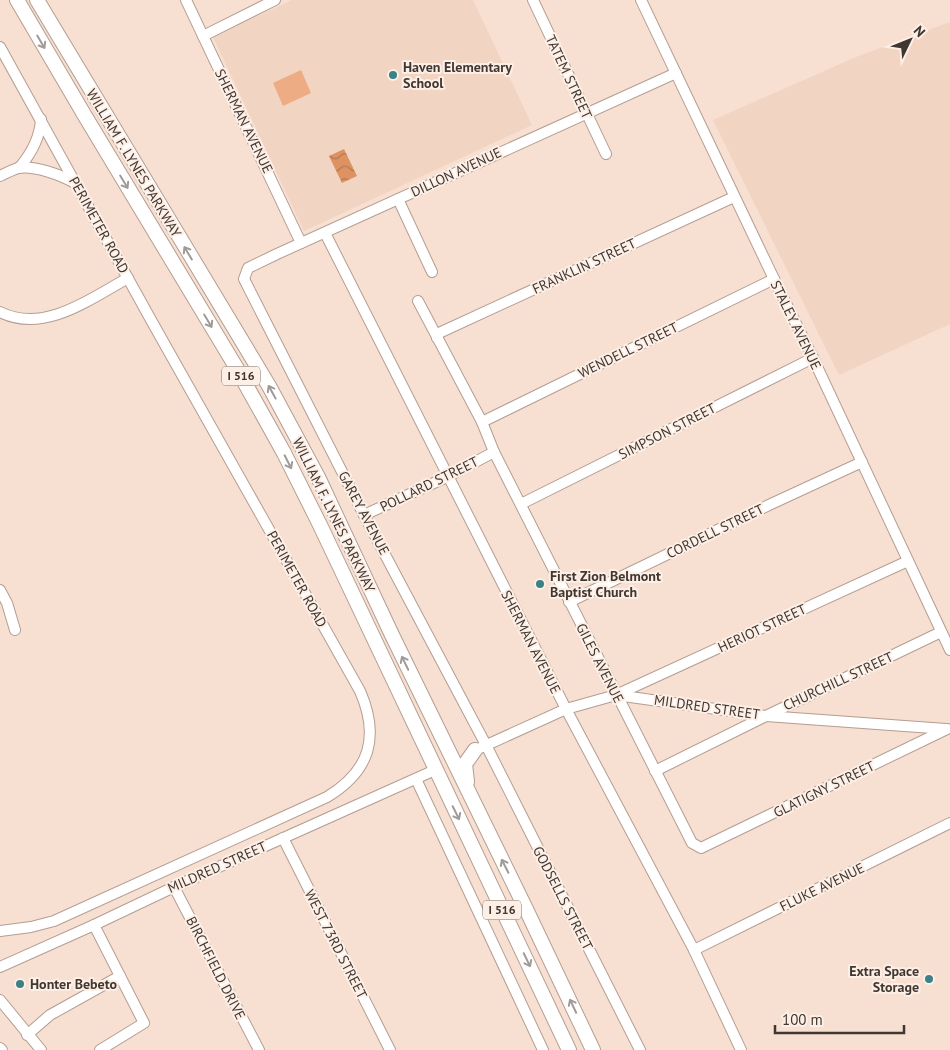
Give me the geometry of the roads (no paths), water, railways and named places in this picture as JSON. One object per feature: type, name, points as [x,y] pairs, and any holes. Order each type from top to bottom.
[{"type":"highway","name":"WILLIAM F. LYNES PARKWAY","points":[[16,0],[236,367],[284,453],[569,1050]]},
{"type":"highway","name":"WILLIAM F. LYNES PARKWAY","points":[[37,0],[278,403],[318,477],[442,740],[526,909],[593,1050]]},
{"type":"highway","points":[[442,740],[449,748],[458,752],[480,748]]},
{"type":"highway","points":[[469,795],[464,767],[467,760],[480,748]]},
{"type":"street","name":"SHERMAN AVENUE","points":[[186,0],[301,243]]},
{"type":"street","points":[[203,36],[275,0]]},
{"type":"street","name":"TATEM STREET","points":[[533,0],[606,154]]},
{"type":"street","name":"STALEY AVENUE","points":[[641,0],[950,649]]},
{"type":"street","name":"PERIMETER ROAD","points":[[0,47],[360,691],[367,707],[370,723],[369,749],[358,771],[339,790],[327,797],[54,921],[31,927],[0,931]]},
{"type":"street","name":"DILLON AVENUE","points":[[244,279],[248,268],[585,112],[676,72]]},
{"type":"street","points":[[19,168],[26,160],[38,136],[41,119]]},
{"type":"street","points":[[0,176],[19,168],[30,168],[57,174],[76,184]]},
{"type":"street","name":"FRANKLIN STREET","points":[[437,338],[439,332],[734,196]]},
{"type":"street","points":[[398,199],[432,272]]},
{"type":"street","name":"SHERMAN AVENUE","points":[[325,233],[566,709],[694,950],[741,1050]]},
{"type":"street","points":[[0,312],[18,319],[35,320],[54,316],[128,278]]},
{"type":"street","name":"GAREY AVENUE","points":[[244,279],[480,748]]},
{"type":"street","name":"WENDELL STREET","points":[[482,422],[774,279]]},
{"type":"street","name":"GILES AVENUE","points":[[418,300],[482,422],[494,452],[692,843],[701,848]]},
{"type":"street","name":"SIMPSON STREET","points":[[521,504],[813,358]]},
{"type":"street","name":"POLLARD STREET","points":[[364,515],[447,477],[494,452]]},
{"type":"street","name":"CORDELL STREET","points":[[569,602],[762,508],[862,462]]},
{"type":"street","name":"HERIOT STREET","points":[[616,695],[908,561]]},
{"type":"street","points":[[0,590],[7,603],[15,630]]},
{"type":"street","name":"CHURCHILL STREET","points":[[655,771],[942,632]]},
{"type":"street","name":"MILDRED STREET","points":[[480,748],[566,709],[616,695],[766,716],[949,729]]},
{"type":"street","name":"GLATIGNY STREET","points":[[701,848],[949,729]]},
{"type":"street","name":"GODSELLS STREET","points":[[480,748],[640,1050]]},
{"type":"street","name":"MILDRED STREET","points":[[0,967],[94,925],[174,886],[435,770]]},
{"type":"street","points":[[416,779],[543,1050]]},
{"type":"street","name":"FLUKE AVENUE","points":[[694,950],[950,823]]},
{"type":"street","name":"WEST 73RD STREET","points":[[282,838],[390,1050]]},
{"type":"street","name":"BIRCHFIELD DRIVE","points":[[174,886],[258,1050]]},
{"type":"street","points":[[94,925],[144,1023],[100,1050]]},
{"type":"street","points":[[27,1034],[50,1015],[120,976]]},
{"type":"street","points":[[0,1000],[41,1050]]},
{"type":"water","points":[[344,149],[357,176],[342,183],[329,156]]},
{"type":"place","name":"Haven Elementary School","points":[[393,75]]},
{"type":"place","name":"First Zion Belmont Baptist Church","points":[[540,584]]},
{"type":"place","name":"Extra Space Storage","points":[[929,979]]},
{"type":"place","name":"Honter Bebeto","points":[[20,984]]}]
